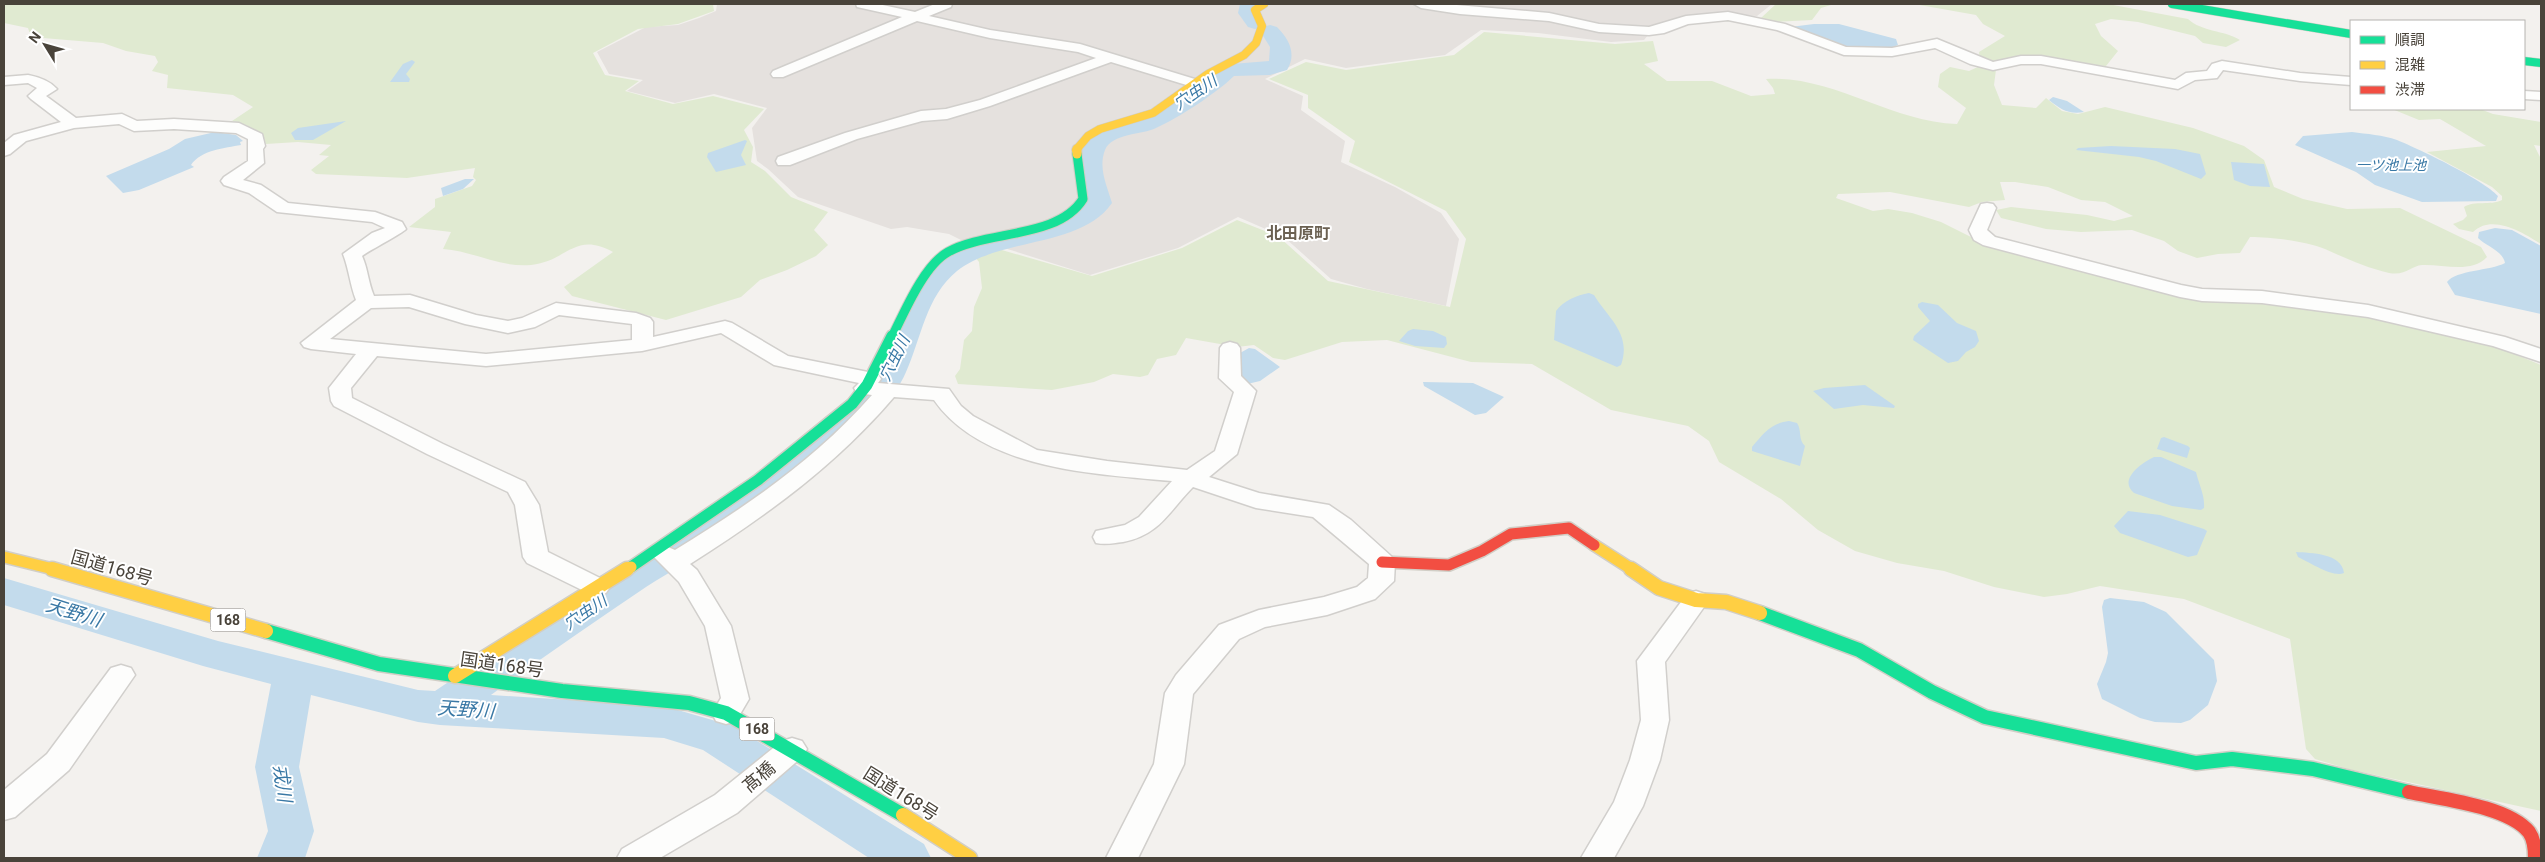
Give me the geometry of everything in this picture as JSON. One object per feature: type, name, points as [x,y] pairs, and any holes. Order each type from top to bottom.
[{"type":"main road","points":[[875,385],[901,316],[934,262],[958,246],[972,241],[1046,224],[1076,212],[1082,206],[1083,199],[1076,150],[1079,144],[1100,129],[1153,113],[1194,83],[1250,50],[1256,43],[1262,26],[1256,10],[1264,4]]},
{"type":"main road","points":[[2172,4],[2350,34]]},
{"type":"main road","points":[[2525,61],[2541,63]]},
{"type":"main road","points":[[1382,562],[1449,565],[1482,551],[1511,534],[1569,528],[1659,588],[1696,600],[1726,602],[1774,617],[1859,650],[1932,692],[1985,717],[2196,763],[2232,759],[2313,769],[2498,813],[2524,826],[2536,842],[2535,858]]},
{"type":"main road","points":[[454,676],[597,587],[667,556]]},
{"type":"main road","name":"国道168号","points":[[4,557],[95,580],[379,664],[562,691],[689,704],[726,713],[792,749],[970,858]]},
{"type":"street","points":[[862,4],[916,15],[990,34],[1080,48],[1194,83]]},
{"type":"street","points":[[778,74],[946,4]]},
{"type":"street","points":[[1421,4],[1460,10],[1548,17],[1599,28],[1649,31],[1659,30],[1686,20],[1728,16],[1780,27],[1814,38],[1844,51],[1892,52],[1937,44],[1975,61],[1993,66],[2021,60],[2041,60],[2178,85],[2191,76],[2212,75],[2217,66],[2222,65],[2300,77],[2350,81]]},
{"type":"street","points":[[784,161],[851,136],[921,116],[947,114],[985,103],[1108,58]]},
{"type":"street","points":[[8,83],[30,77],[49,89],[36,96],[73,123]]},
{"type":"street","points":[[2525,95],[2541,96]]},
{"type":"street","points":[[4,151],[20,138],[73,123],[122,119],[134,126],[174,124],[239,128],[256,137],[256,163],[230,181],[255,189],[283,208],[375,217],[396,226],[397,229],[378,237],[352,254],[358,268],[359,283],[366,302]]},
{"type":"street","points":[[4,131],[20,138]]},
{"type":"street","points":[[1988,208],[1978,230],[1980,236],[1989,241],[2062,261],[2202,295],[2262,297],[2368,311],[2498,341],[2541,356]]},
{"type":"street","points":[[642,345],[643,322],[636,318],[556,309],[528,323],[508,327],[472,320],[410,301],[366,302],[310,342],[486,360],[576,354],[642,345],[679,338],[708,329],[725,327],[781,361],[875,385],[942,394],[953,411],[965,421],[1019,452],[1032,456],[1107,468],[1191,478],[1256,500],[1320,510],[1342,526],[1382,562],[1381,581],[1366,593],[1328,606],[1259,619],[1229,632],[1186,682],[1180,693],[1169,764],[1122,858]]},
{"type":"street","points":[[1105,537],[1132,532],[1148,523],[1184,483],[1225,454],[1245,391],[1230,378],[1230,348]]},
{"type":"street","points":[[371,349],[340,388],[342,400],[435,449],[517,487],[527,505],[536,557],[597,587]]},
{"type":"street","points":[[726,713],[736,699],[718,626],[688,576],[667,556],[751,514],[832,450],[875,385]]},
{"type":"street","points":[[1597,858],[1628,806],[1645,760],[1655,720],[1651,661],[1696,600]]},
{"type":"street","points":[[4,808],[58,762],[121,674]]},
{"type":"street","name":"髙橋","points":[[634,858],[726,804],[792,749]]},
{"type":"shaded area","points":[[717,4],[1772,4],[1757,16],[1716,14],[1653,29],[1644,40],[1611,42],[1538,33],[1481,30],[1445,55],[1346,68],[1305,59],[1265,79],[1303,96],[1301,110],[1345,141],[1341,162],[1395,187],[1441,213],[1459,239],[1446,306],[1367,289],[1331,279],[1284,237],[1238,217],[1178,248],[1090,275],[985,242],[975,247],[949,234],[907,227],[891,229],[798,197],[757,161],[752,128],[767,108],[714,94],[675,103],[627,91],[643,80],[609,74],[597,52],[646,27],[678,25],[699,18],[716,11]]},
{"type":"green space","points":[[4,4],[713,4],[714,11],[678,24],[638,29],[593,53],[605,75],[639,81],[625,91],[673,104],[713,96],[764,109],[744,130],[753,147],[751,162],[765,171],[791,197],[828,212],[814,230],[828,245],[816,256],[760,280],[741,297],[666,320],[572,296],[564,287],[613,252],[600,246],[580,246],[544,262],[531,265],[509,264],[443,249],[451,232],[409,227],[435,207],[435,199],[472,186],[476,180],[473,177],[475,168],[407,178],[316,174],[311,170],[329,156],[319,155],[331,145],[298,142],[266,144],[263,135],[246,125],[232,121],[253,107],[233,95],[167,88],[168,75],[152,71],[158,62],[155,56],[126,51],[103,43],[31,37],[28,28],[4,23]]},
{"type":"green space","points":[[1776,4],[1831,5],[1821,8],[1812,20],[1775,22],[1761,18]]},
{"type":"green space","points":[[1914,4],[2108,4],[2188,19],[2206,29],[2234,37],[2240,40],[2226,47],[2203,43],[2195,36],[2138,22],[2111,19],[2095,24],[2101,36],[2118,51],[2106,66],[1997,62],[1994,85],[2002,105],[2036,108],[2046,98],[2062,111],[2078,114],[2105,107],[2193,128],[2244,146],[2264,160],[2274,187],[2303,199],[2347,209],[2400,208],[2481,247],[2487,257],[2473,265],[2456,267],[2422,265],[2395,274],[2364,266],[2317,246],[2288,240],[2250,237],[2240,253],[2218,254],[2197,258],[2178,251],[2164,241],[2132,230],[2081,232],[2046,229],[2001,218],[1996,210],[2011,207],[2087,215],[2114,221],[2133,216],[2105,202],[2081,200],[2048,187],[2015,182],[2000,182],[2005,200],[1982,202],[1969,207],[1890,192],[1838,194],[1836,198],[1873,211],[1888,209],[1912,213],[1941,222],[1977,240],[2008,250],[2180,296],[2346,311],[2478,339],[2541,365],[2541,811],[2348,769],[2315,759],[2306,749],[2290,639],[2184,599],[2100,586],[2044,597],[1994,587],[1944,571],[1897,563],[1855,551],[1818,530],[1781,499],[1719,462],[1709,441],[1688,426],[1611,410],[1532,364],[1471,362],[1387,340],[1342,342],[1285,360],[1273,358],[1254,345],[1237,347],[1186,338],[1176,355],[1157,359],[1148,375],[1140,377],[1113,374],[1094,382],[1052,390],[958,384],[955,376],[960,369],[964,340],[972,331],[974,307],[982,288],[979,262],[975,257],[982,251],[995,248],[1092,276],[1182,248],[1237,220],[1278,236],[1328,281],[1450,307],[1466,239],[1446,211],[1349,162],[1355,141],[1308,108],[1308,95],[1269,79],[1306,62],[1346,70],[1454,55],[1484,32],[1615,44],[1653,41],[1658,61],[1644,64],[1667,81],[1712,81],[1751,96],[1775,94],[1766,79],[1791,80],[1815,84],[1838,91],[1908,116],[1957,124],[1966,108],[1938,87],[1940,74],[1950,67],[1969,71],[1980,66],[1979,52],[2005,36],[1983,24],[1976,15]]},
{"type":"green space","points":[[2394,110],[2483,110],[2493,114],[2541,122],[2541,146],[2534,145],[2541,159],[2541,244],[2508,227],[2489,224],[2473,232],[2459,229],[2453,224],[2467,216],[2464,207],[2473,204],[2497,202],[2502,200],[2502,196],[2492,187],[2427,152],[2486,146],[2440,119],[2419,120]]},
{"type":"water","points":[[1814,24],[1839,24],[1896,39],[1898,45],[1884,50],[1857,50],[1830,43],[1790,27]]},
{"type":"water","points":[[412,60],[415,62],[406,74],[410,79],[409,82],[390,82],[403,64]]},
{"type":"water","points":[[2053,97],[2067,101],[2084,112],[2074,113],[2061,109],[2049,100]]},
{"type":"water","points":[[346,121],[313,140],[295,140],[291,133],[298,128]]},
{"type":"water","points":[[215,132],[236,135],[243,141],[240,142],[241,145],[207,153],[195,160],[191,165],[194,167],[139,190],[123,193],[106,176],[169,149],[185,139]]},
{"type":"water","name":"一ツ池上池","points":[[2352,132],[2392,138],[2420,150],[2491,189],[2498,196],[2496,201],[2422,202],[2375,185],[2356,172],[2295,145],[2303,136]]},
{"type":"water","points":[[745,140],[747,141],[741,155],[746,165],[716,172],[707,157],[708,153]]},
{"type":"water","points":[[2111,146],[2175,149],[2200,154],[2206,174],[2201,179],[2156,161],[2139,157],[2076,150],[2078,148]]},
{"type":"water","points":[[2231,162],[2264,164],[2270,187],[2250,186],[2234,180]]},
{"type":"water","points":[[465,179],[474,179],[463,189],[443,196],[441,188]]},
{"type":"water","points":[[2495,228],[2512,230],[2541,246],[2541,314],[2455,295],[2447,282],[2458,275],[2505,263],[2498,252],[2478,238],[2479,232]]},
{"type":"water","points":[[1589,293],[1594,295],[1621,335],[1624,354],[1621,365],[1617,367],[1554,340],[1556,311],[1562,304],[1571,299]]},
{"type":"water","points":[[1922,302],[1938,305],[1957,323],[1976,331],[1979,341],[1975,347],[1966,352],[1958,361],[1948,363],[1913,340],[1914,336],[1930,321],[1918,307],[1918,304]]},
{"type":"water","points":[[1413,329],[1433,331],[1446,337],[1447,344],[1444,348],[1415,346],[1399,341],[1408,331]]},
{"type":"water","points":[[1249,348],[1255,349],[1280,367],[1260,381],[1243,385],[1236,377],[1240,353]]},
{"type":"water","points":[[1423,382],[1473,383],[1504,397],[1486,413],[1475,415],[1424,386]]},
{"type":"water","points":[[1865,385],[1895,406],[1894,408],[1863,405],[1834,409],[1813,391],[1824,388]]},
{"type":"water","points":[[1789,421],[1797,423],[1805,446],[1800,466],[1752,451],[1752,447],[1768,430],[1777,424]]},
{"type":"water","points":[[2164,437],[2188,446],[2190,448],[2187,458],[2157,449],[2161,438]]},
{"type":"water","points":[[2154,457],[2161,457],[2196,472],[2203,494],[2204,508],[2201,510],[2172,506],[2134,493],[2130,488],[2130,477],[2143,463]]},
{"type":"water","points":[[2128,511],[2160,515],[2204,529],[2207,531],[2197,555],[2188,557],[2120,533],[2114,526]]},
{"type":"water","points":[[2296,552],[2325,555],[2332,558],[2342,566],[2344,573],[2339,574],[2321,569],[2298,557]]},
{"type":"water","points":[[2110,598],[2144,602],[2166,612],[2214,660],[2217,681],[2208,705],[2190,720],[2181,723],[2155,722],[2140,718],[2102,699],[2097,684],[2108,653],[2102,607],[2104,600]]},
{"type":"waterway","name":"穴虫川","points":[[1253,4],[1248,7],[1248,13],[1255,23]]},
{"type":"waterway","name":"穴虫川","points":[[442,708],[607,595],[708,532],[783,477],[819,447],[875,394],[891,371],[908,325],[925,292],[931,282],[947,265],[964,254],[983,246],[1044,231],[1082,216],[1099,203],[1089,167],[1093,149],[1103,136],[1148,123],[1216,81],[1228,70],[1270,68],[1279,65],[1280,47],[1277,39],[1270,31]]},
{"type":"waterway","name":"天野川","points":[[4,591],[218,656],[418,706],[442,708]]},
{"type":"waterway","name":"戎川","points":[[281,858],[291,831],[277,767],[293,676]]},
{"type":"waterway","name":"天野川","points":[[442,708],[664,722],[718,738],[907,858]]},
{"type":"traffic: fast","points":[[2172,4],[2350,34]]},
{"type":"traffic: fast","points":[[2525,61],[2541,63]]},
{"type":"traffic: fast","points":[[631,567],[758,480],[852,404],[867,385],[904,313],[934,263],[948,252],[969,244],[1041,226],[1061,219],[1076,210],[1083,199],[1077,154]]},
{"type":"traffic: fast","points":[[1760,613],[1859,650],[1932,692],[1985,717],[2196,763],[2232,759],[2313,769],[2409,792]]},
{"type":"traffic: fast","points":[[266,631],[379,664],[562,691],[689,703],[726,713],[792,749],[903,815]]},
{"type":"traffic: slow","points":[[1077,154],[1076,150],[1088,136],[1100,129],[1153,113],[1208,74],[1244,55],[1256,43],[1262,26],[1255,10],[1264,4]]},
{"type":"traffic: slow","points":[[1594,545],[1659,588],[1696,600],[1726,602],[1760,613]]},
{"type":"traffic: slow","points":[[4,557],[95,580],[266,631]]},
{"type":"traffic: slow","points":[[455,676],[631,567]]},
{"type":"traffic: slow","points":[[903,815],[970,858]]},
{"type":"traffic: jam","points":[[1382,562],[1449,565],[1482,551],[1511,534],[1569,528],[1594,545]]},
{"type":"traffic: jam","points":[[2409,792],[2474,806],[2507,817],[2520,824],[2529,832],[2534,845],[2535,858]]},
{"type":"district","name":"北田原町","points":[[1298,233]]}]
